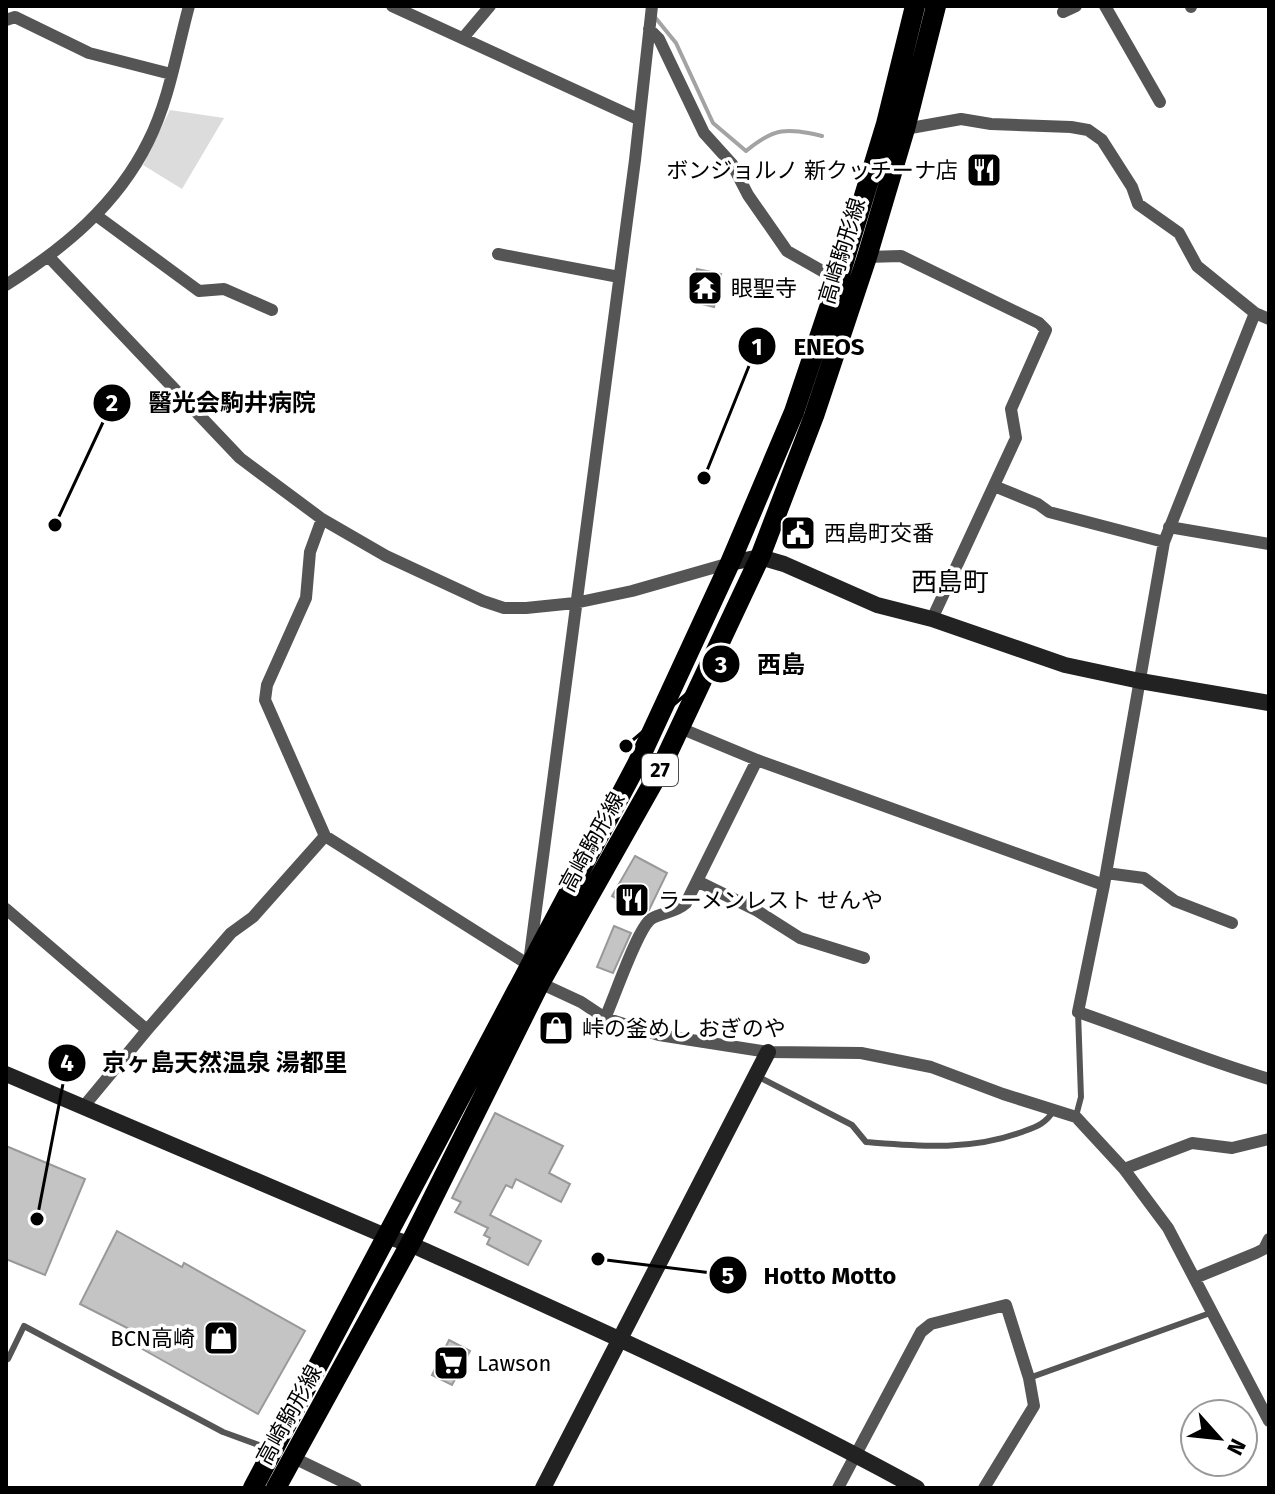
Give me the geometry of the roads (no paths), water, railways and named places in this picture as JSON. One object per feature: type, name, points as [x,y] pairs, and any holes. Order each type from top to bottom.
[{"type":"main road","name":"高崎駒形線","points":[[276,1488],[283,1454],[388,1237],[637,764],[730,563],[794,412],[839,278],[886,124],[915,6]]},
{"type":"main road","name":"高崎駒形線","points":[[253,1488],[283,1454],[410,1244],[540,983],[658,774],[760,557],[814,416],[867,257],[905,129],[936,6]]},
{"type":"street","points":[[6,285],[49,257],[97,216],[131,171],[148,142],[189,6]]},
{"type":"street","points":[[392,6],[638,119]]},
{"type":"street","points":[[463,38],[490,6]]},
{"type":"street","points":[[529,965],[652,6]]},
{"type":"street","points":[[1105,6],[1160,102]]},
{"type":"street","points":[[6,20],[15,17],[89,53],[171,74]]},
{"type":"street","points":[[649,29],[659,39],[704,133],[732,164],[748,195],[787,251],[839,278]]},
{"type":"street","points":[[905,129],[961,119],[1088,130],[1102,140],[1132,187],[1138,204],[1179,233],[1197,266],[1255,313],[1269,319]]},
{"type":"street","points":[[97,216],[199,291],[224,289],[272,310]]},
{"type":"street","points":[[498,254],[619,277]]},
{"type":"street","points":[[867,257],[901,256],[1039,323],[1046,330],[1011,409],[1016,438],[932,619]]},
{"type":"street","points":[[49,257],[240,458],[322,519],[386,556],[483,601],[504,608],[575,603],[760,557],[784,564],[877,605],[932,619],[1065,665],[1269,703]]},
{"type":"street","points":[[1255,313],[1164,542],[1105,879],[1078,1012],[1195,1053],[1209,1062],[1269,1079]]},
{"type":"street","points":[[994,486],[1038,504],[1049,512],[1164,542]]},
{"type":"street","points":[[322,519],[310,552],[306,598],[267,685],[265,700],[325,836],[529,965],[540,983],[581,1002],[605,1018],[659,1035],[768,1052],[861,1053],[931,1067],[1076,1117],[1124,1169],[1161,1216],[1269,1421]]},
{"type":"street","points":[[1169,527],[1269,544]]},
{"type":"street","points":[[680,728],[757,760],[1105,879],[1144,878],[1175,901],[1232,923]]},
{"type":"street","points":[[605,1018],[641,931],[651,919],[678,910],[686,903],[757,760]]},
{"type":"street","points":[[84,1106],[231,933],[253,917],[325,836]]},
{"type":"street","points":[[697,881],[756,910],[800,938],[864,958]]},
{"type":"street","points":[[6,909],[147,1030]]},
{"type":"street","points":[[543,1488],[768,1052]]},
{"type":"street","points":[[6,1074],[410,1244],[622,1339],[856,1454],[917,1488]]},
{"type":"street","points":[[1124,1169],[1192,1143],[1232,1148],[1269,1139]]},
{"type":"street","points":[[1195,1278],[1264,1249],[1269,1239]]},
{"type":"street","points":[[838,1488],[921,1332],[931,1324],[1006,1305],[1029,1378],[1034,1406],[984,1488]]},
{"type":"street","points":[[283,1454],[356,1488]]},
{"type":"lane","points":[[1076,1117],[1081,1097],[1078,1012]]},
{"type":"lane","points":[[757,1076],[852,1125],[866,1142],[951,1147],[994,1142],[1046,1123],[1054,1110]]},
{"type":"lane","points":[[1029,1378],[1213,1312]]},
{"type":"lane","points":[[8,1359],[24,1326],[223,1432],[283,1454]]},
{"type":"waterway","points":[[654,16],[676,43],[713,123],[746,151],[765,137],[781,132],[822,136]]},
{"type":"place","name":"ボンジョルノ 新クッチーナ店","points":[[984,170]]},
{"type":"place","name":"眼聖寺","points":[[705,288]]},
{"type":"place","name":"ENEOS","points":[[704,478]]},
{"type":"place","name":"醫光会駒井病院","points":[[55,525]]},
{"type":"place","name":"西島町交番","points":[[798,533]]},
{"type":"place","name":"西島","points":[[626,746]]},
{"type":"place","name":"ラーメンレスト せんや","points":[[632,900]]},
{"type":"place","name":"峠の釜めし おぎのや","points":[[556,1028]]},
{"type":"place","name":"京ヶ島天然温泉 湯都里","points":[[37,1219]]},
{"type":"place","name":"Hotto Motto","points":[[598,1259]]},
{"type":"place","name":"BCN高崎","points":[[221,1338]]},
{"type":"place","name":"Lawson","points":[[451,1363]]},
{"type":"district","name":"西島町","points":[[950,582]]}]
